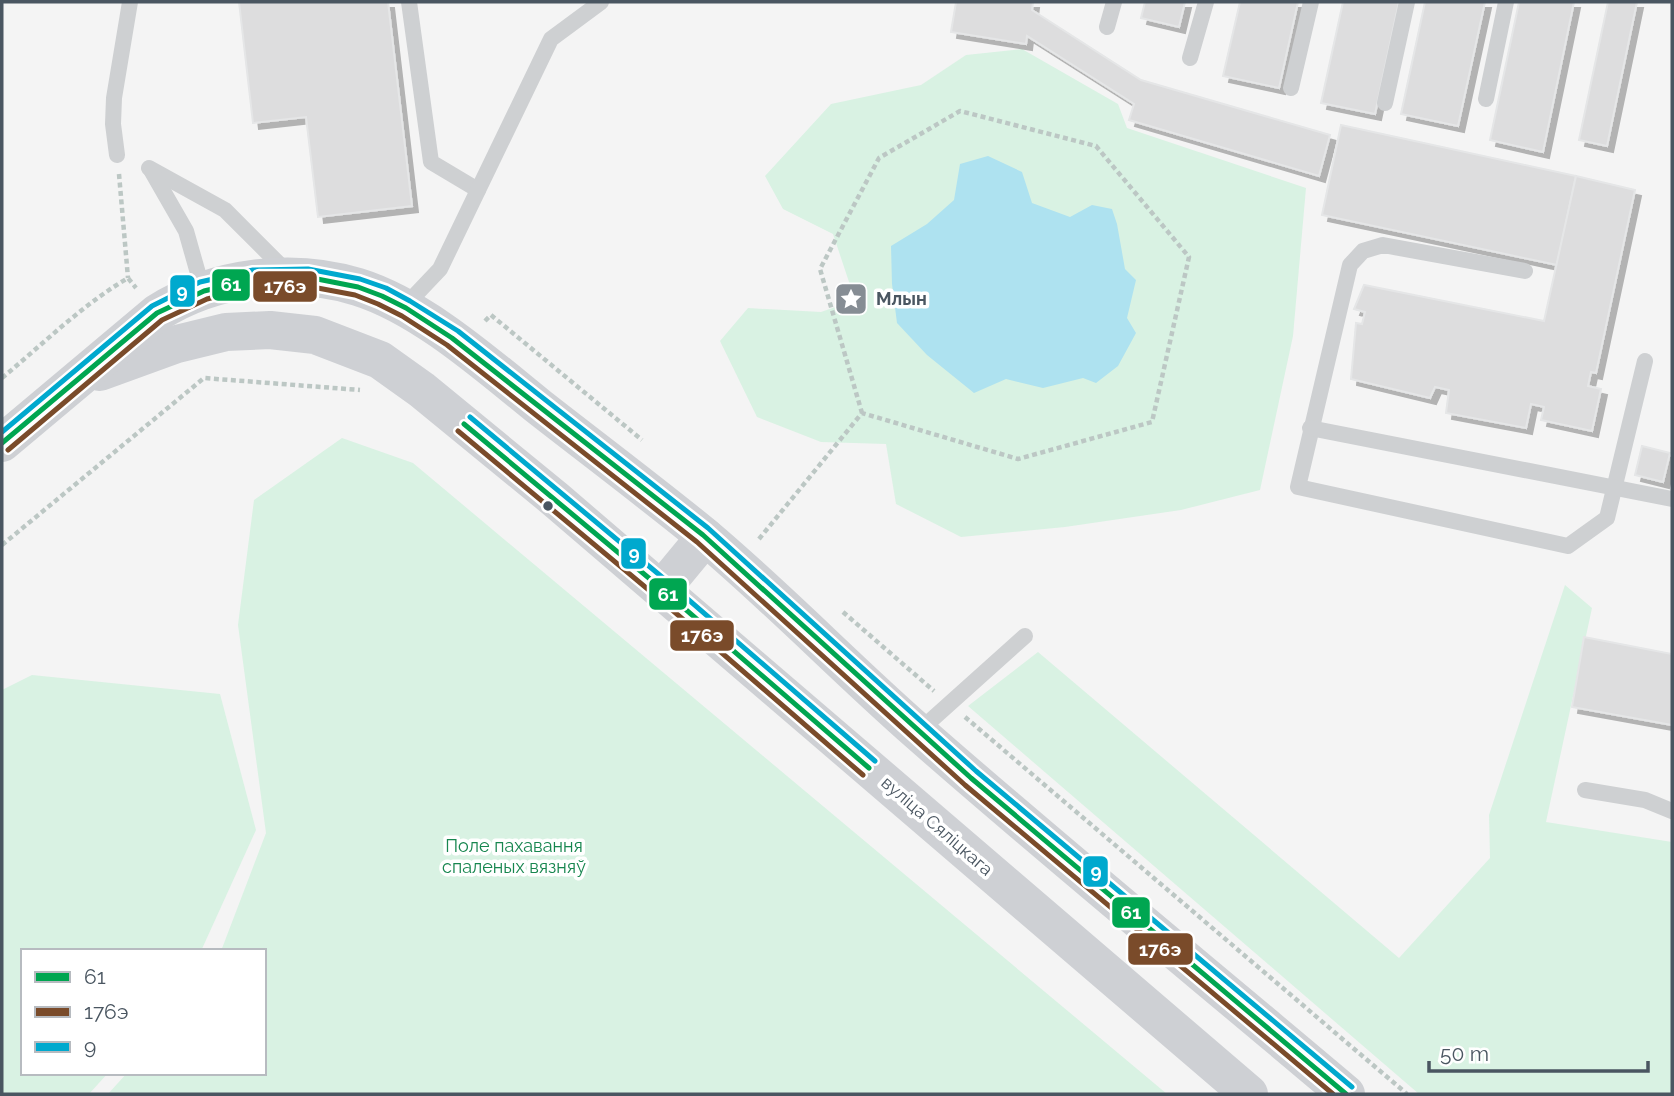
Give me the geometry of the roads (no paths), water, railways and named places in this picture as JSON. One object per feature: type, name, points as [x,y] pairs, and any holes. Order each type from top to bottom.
[{"type":"main road","name":"вуліца Сяліцкага","points":[[2,443],[157,313],[176,301],[203,291],[236,282],[290,275],[361,288],[404,308],[459,343],[705,537],[918,732],[1346,1094]]},
{"type":"main road","name":"вуліца Сяліцкага","points":[[78,379],[177,344],[226,332],[270,330],[315,335],[380,360],[422,390],[662,589],[1249,1094]]},
{"type":"main road","points":[[662,589],[705,537]]},
{"type":"lane","points":[[117,156],[113,124],[114,98],[130,2]]},
{"type":"lane","points":[[408,2],[431,162],[478,190]]},
{"type":"lane","points":[[404,308],[440,269],[551,39],[601,2]]},
{"type":"lane","points":[[1107,27],[1114,2]]},
{"type":"lane","points":[[1190,58],[1206,2]]},
{"type":"lane","points":[[1291,88],[1311,2]]},
{"type":"lane","points":[[1385,103],[1407,2]]},
{"type":"lane","points":[[1486,99],[1506,2]]},
{"type":"lane","points":[[203,291],[186,231],[149,168],[225,211],[290,275]]},
{"type":"lane","points":[[1525,271],[1383,245],[1363,251],[1350,265],[1298,487],[1568,546],[1607,518],[1645,361]]},
{"type":"lane","points":[[1310,428],[1672,499]]},
{"type":"lane","points":[[918,732],[1025,636]]},
{"type":"lane","points":[[1585,790],[1645,800],[1672,811]]},
{"type":"water","points":[[988,156],[1022,172],[1032,203],[1070,217],[1092,205],[1112,209],[1125,269],[1136,280],[1127,318],[1136,333],[1118,366],[1096,383],[1083,378],[1043,388],[1006,379],[974,393],[927,355],[897,323],[891,246],[927,224],[954,200],[960,164]]},
{"type":"place","name":"Млын","points":[[851,299]]},
{"type":"park label","name":"Поле пахавання спаленых вязняў","points":[[514,856]]}]
